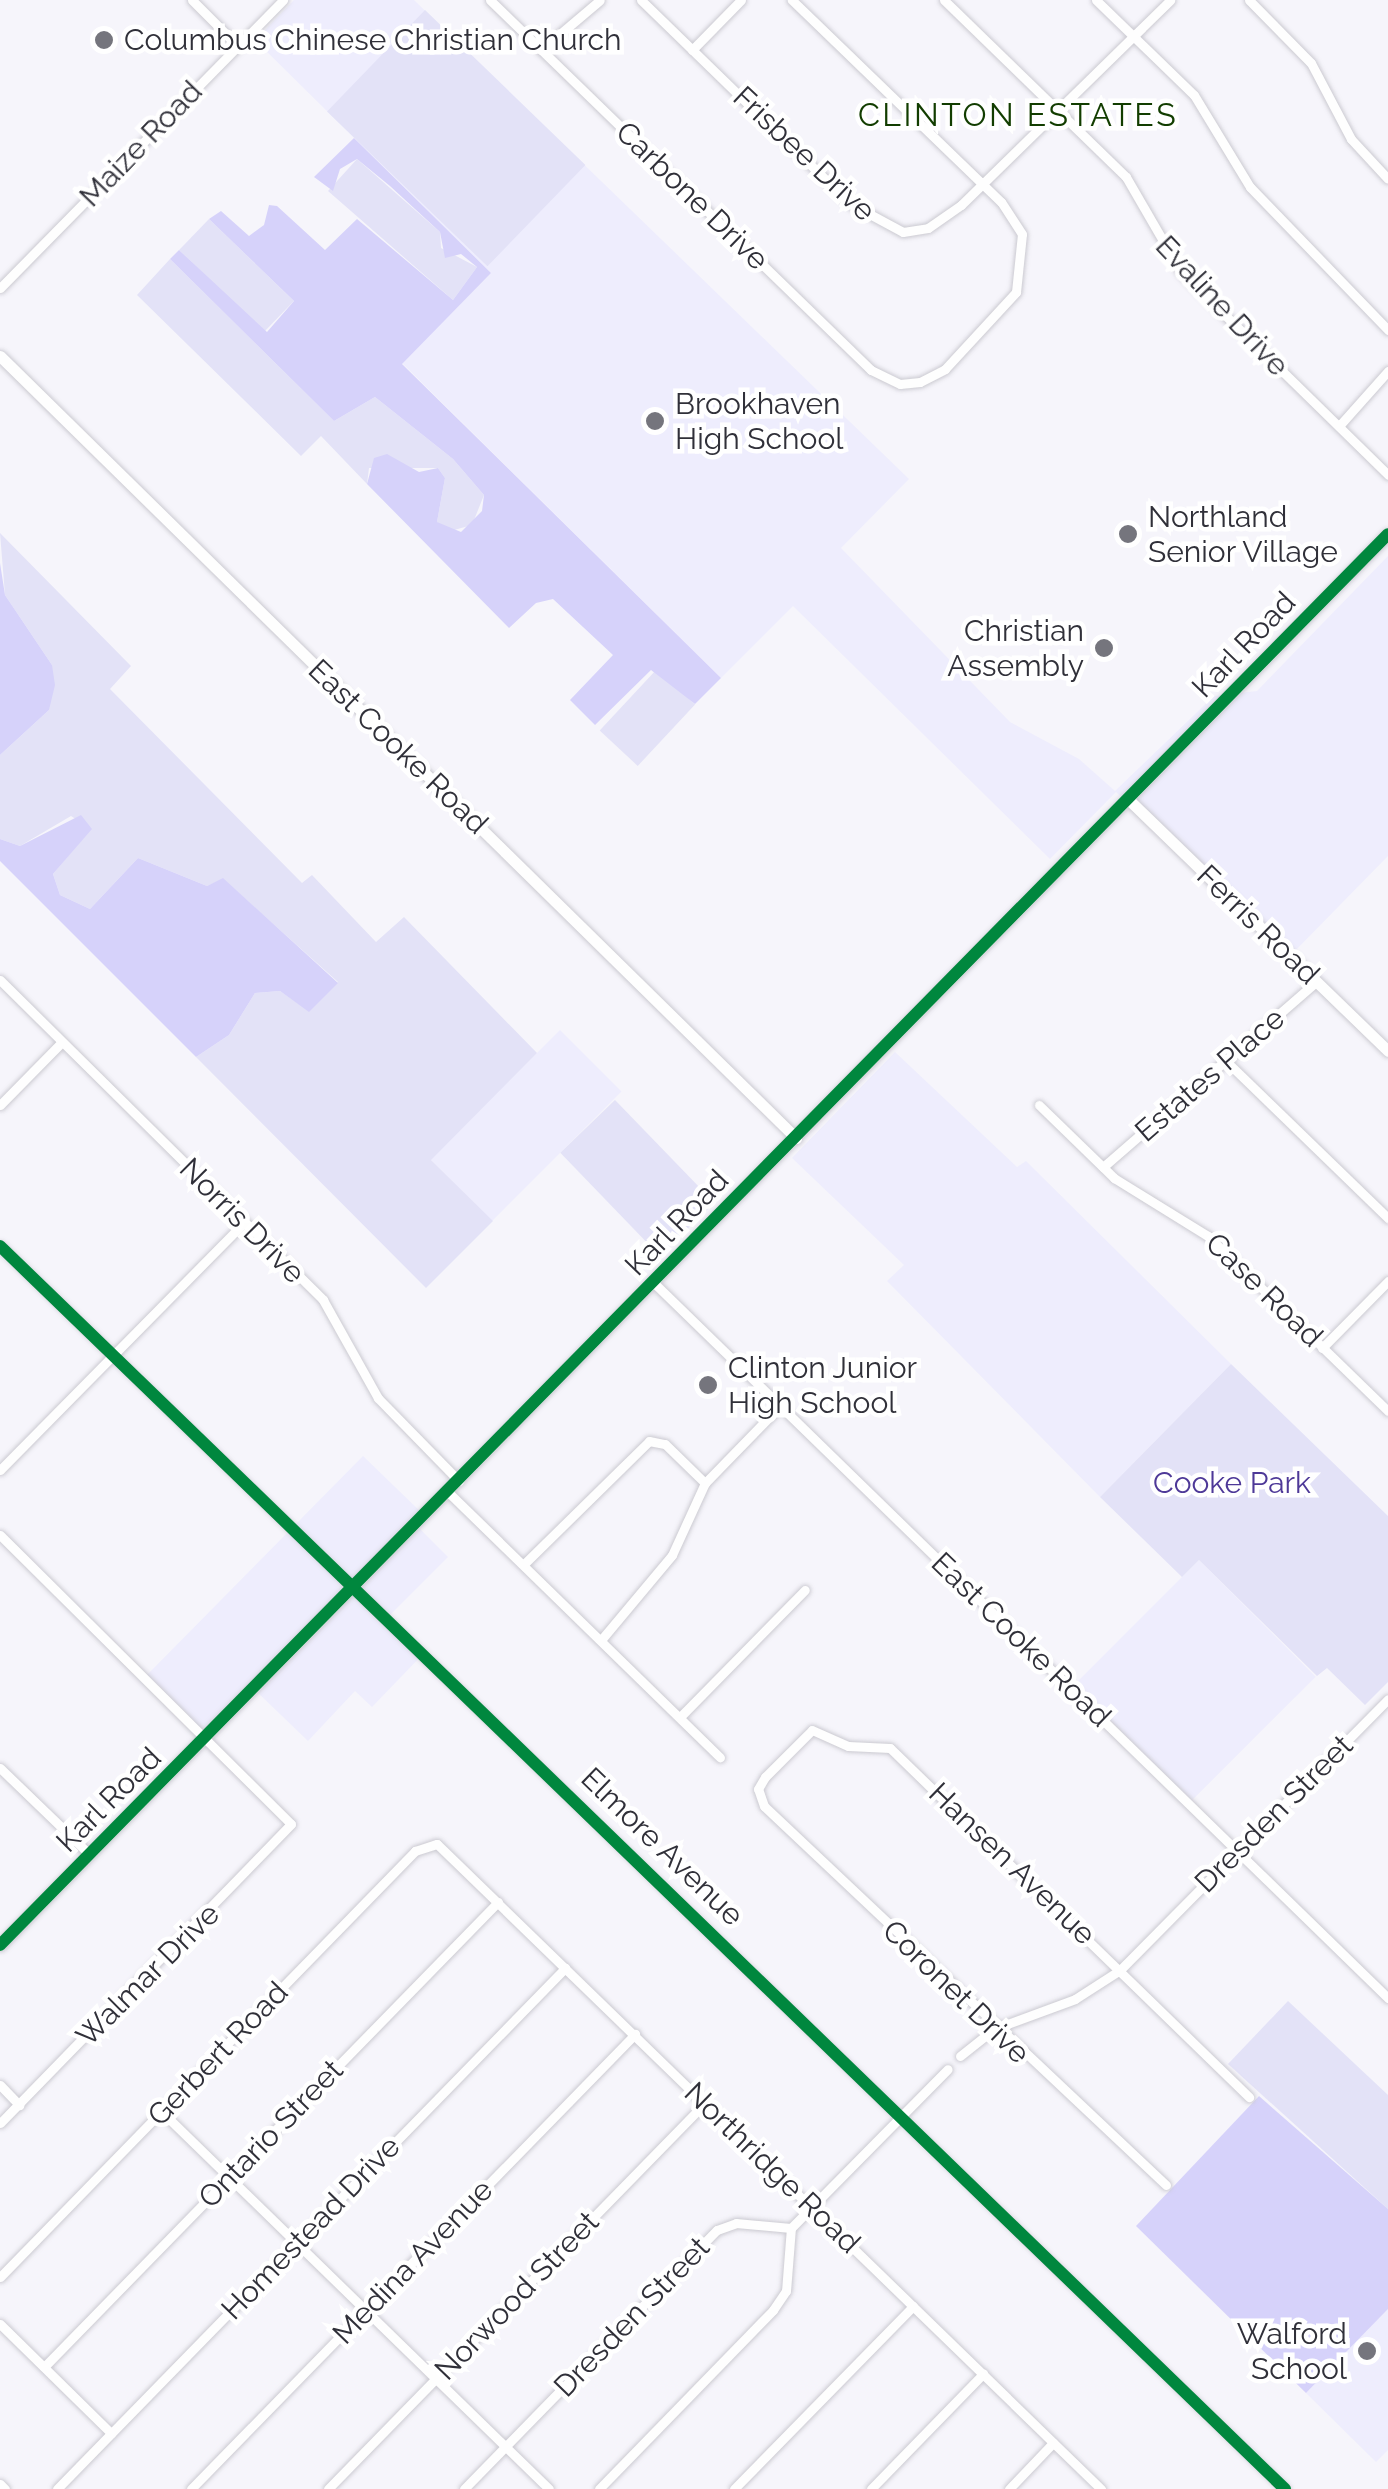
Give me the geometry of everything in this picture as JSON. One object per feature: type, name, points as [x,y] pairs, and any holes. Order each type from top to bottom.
[{"type":"main road","name":"East Cooke Road","points":[[0,356],[796,1138]]},
{"type":"main road","name":"Karl Road","points":[[0,1946],[1388,534]]},
{"type":"main road","name":"Ferris Road","points":[[1128,799],[1388,1051]]},
{"type":"street","points":[[192,0],[238,46]]},
{"type":"street","name":"Maize Road","points":[[0,288],[283,0]]},
{"type":"street","name":"Carbone Drive","points":[[490,0],[871,370],[900,384],[944,369],[1005,307],[1024,273],[1015,218],[982,184]]},
{"type":"street","points":[[541,50],[600,0]]},
{"type":"street","name":"Frisbee Drive","points":[[641,0],[878,225],[928,228],[1060,113],[1170,0]]},
{"type":"street","points":[[692,50],[741,0]]},
{"type":"street","points":[[792,0],[982,184]]},
{"type":"street","name":"Evaline Drive","points":[[944,0],[1126,178],[1181,272],[1388,475]]},
{"type":"street","points":[[1096,0],[1216,120],[1268,210],[1388,330]]},
{"type":"street","points":[[1248,0],[1311,63],[1352,139],[1388,179]]},
{"type":"street","points":[[1338,426],[1388,371]]},
{"type":"street","name":"Norris Drive","points":[[0,980],[322,1300],[378,1398],[459,1480]]},
{"type":"street","name":"Estates Place","points":[[1102,1167],[1316,982]]},
{"type":"street","points":[[0,1105],[62,1042]]},
{"type":"street","points":[[1226,1061],[1388,1218]]},
{"type":"street","name":"Case Road","points":[[1039,1105],[1102,1167],[1196,1225],[1388,1412]]},
{"type":"street","points":[[0,1470],[244,1223]]},
{"type":"street","name":"Elmore Avenue","points":[[0,1246],[356,1586],[1285,2489]]},
{"type":"street","points":[[1322,1348],[1388,1281]]},
{"type":"street","name":"East Cooke Road","points":[[654,1283],[1388,1998]]},
{"type":"street","points":[[601,1640],[672,1555],[705,1483],[780,1406]]},
{"type":"street","points":[[524,1564],[648,1442],[666,1444],[705,1483]]},
{"type":"street","points":[[448,1492],[720,1757]]},
{"type":"street","points":[[0,1534],[208,1736]]},
{"type":"street","points":[[680,1717],[804,1590]]},
{"type":"street","name":"Dresden Street","points":[[960,2056],[994,2028],[1075,1999],[1120,1970],[1386,1706]]},
{"type":"street","name":"Hansen Avenue","points":[[758,1789],[812,1730],[848,1746],[890,1748],[1249,2097]]},
{"type":"street","name":"Walmar Drive","points":[[0,2123],[291,1824],[208,1736]]},
{"type":"street","points":[[0,1768],[90,1856]]},
{"type":"street","name":"Coronet Drive","points":[[758,1789],[764,1806],[994,2028],[1166,2185]]},
{"type":"street","name":"Gerbert Road","points":[[0,2278],[416,1852],[431,1843],[442,1847]]},
{"type":"street","name":"Northridge Road","points":[[442,1847],[1101,2489]]},
{"type":"street","name":"Ontario Street","points":[[44,2367],[498,1902]]},
{"type":"street","name":"Homestead Drive","points":[[57,2489],[566,1968]]},
{"type":"street","name":"Medina Avenue","points":[[191,2489],[635,2034]]},
{"type":"street","points":[[599,2489],[773,2310],[786,2291],[790,2228],[948,2069]]},
{"type":"street","points":[[0,2085],[18,2105]]},
{"type":"street","name":"Norwood Street","points":[[328,2489],[705,2103]]},
{"type":"street","points":[[162,2112],[549,2489]]},
{"type":"street","name":"Dresden Street","points":[[464,2489],[717,2230],[736,2223],[790,2228]]},
{"type":"street","points":[[734,2489],[913,2306]]},
{"type":"street","points":[[0,2324],[112,2433]]},
{"type":"street","points":[[871,2489],[983,2374]]},
{"type":"street","points":[[1009,2489],[1054,2444]]},
{"type":"shaded area","name":"Brookhaven High School","points":[[294,0],[414,0],[909,479],[841,548],[1010,722],[1079,759],[1115,791],[1214,696],[1257,691],[1388,556],[1388,856],[1291,955],[1116,792],[1050,859],[793,606],[721,678],[402,363],[491,273],[255,40]]},
{"type":"shaded area","points":[[354,138],[491,273],[402,364],[721,678],[695,704],[651,670],[595,725],[570,700],[613,655],[553,599],[536,603],[509,628],[367,484],[374,458],[387,454],[419,472],[438,468],[445,478],[437,522],[461,532],[482,511],[484,495],[453,459],[375,397],[334,421],[170,259],[179,250],[267,332],[294,301],[209,219],[221,211],[249,236],[264,225],[269,205],[277,206],[325,250],[357,219],[453,300],[477,267],[461,254],[445,258],[440,232],[390,186],[357,159],[340,169],[333,191],[314,177]]},
{"type":"shaded area","points":[[0,563],[5,595],[52,665],[55,685],[49,710],[0,755]]},
{"type":"shaded area","points":[[81,815],[92,829],[53,874],[60,895],[90,909],[138,858],[207,886],[223,878],[338,983],[309,1012],[280,991],[255,993],[229,1035],[196,1057],[0,861],[0,839],[20,846]]},
{"type":"shaded area","points":[[560,1030],[622,1092],[492,1221],[431,1159]]},
{"type":"shaded area","points":[[895,1052],[1017,1167],[1026,1161],[1231,1364],[1100,1497],[887,1281],[904,1265],[792,1158]]},
{"type":"shaded area","points":[[363,1456],[426,1517],[417,1526],[448,1557],[389,1616],[426,1651],[372,1707],[355,1691],[308,1741],[253,1688],[206,1737],[146,1676]]},
{"type":"shaded area","points":[[1199,1560],[1316,1677],[1191,1801],[1075,1684]]},
{"type":"shaded area","points":[[1259,2096],[1388,2209],[1388,2309],[1306,2393],[1136,2226]]},
{"type":"shaded area","name":"Walford School","points":[[1388,2309],[1388,2450],[1376,2462],[1306,2393]]},
{"type":"green space","points":[[425,10],[585,165],[487,266],[327,111]]},
{"type":"green space","points":[[357,159],[440,232],[441,248],[477,267],[453,300],[328,191]]},
{"type":"green space","points":[[209,219],[294,301],[264,332],[179,250]]},
{"type":"green space","points":[[170,259],[334,421],[375,397],[453,459],[484,495],[472,525],[447,532],[437,522],[445,478],[438,468],[369,468],[367,484],[321,436],[301,456],[137,295]]},
{"type":"green space","points":[[0,533],[131,666],[110,689],[302,883],[312,875],[376,942],[404,917],[537,1053],[431,1160],[493,1221],[426,1288],[196,1057],[229,1035],[255,993],[280,991],[309,1011],[338,982],[223,879],[207,886],[138,858],[90,909],[60,895],[53,874],[91,829],[71,816],[20,846],[0,839],[0,755],[49,710],[52,665],[5,595]]},
{"type":"green space","points":[[657,669],[695,704],[638,766],[600,730]]},
{"type":"green space","points":[[615,1100],[714,1203],[660,1256],[560,1153]]},
{"type":"green space","name":"Cooke Park","points":[[1231,1364],[1388,1516],[1388,1682],[1365,1705],[1327,1668],[1317,1676],[1199,1560],[1182,1577],[1100,1497]]},
{"type":"green space","points":[[1288,2001],[1388,2095],[1388,2209],[1228,2064]]},
{"type":"cycle path","points":[[0,1945],[1388,534]]},
{"type":"cycle path","points":[[0,1246],[1285,2489]]},
{"type":"place","name":"Columbus Chinese Christian Church","points":[[104,40]]},
{"type":"place","name":"Brookhaven High School","points":[[655,421]]},
{"type":"place","name":"Northland Senior Village","points":[[1128,534]]},
{"type":"place","name":"Christian Assembly","points":[[1104,648]]},
{"type":"place","name":"Clinton Junior High School","points":[[708,1385]]},
{"type":"place","name":"Walford School","points":[[1367,2351]]},
{"type":"district","name":"CLINTON ESTATES","points":[[1018,115]]}]
